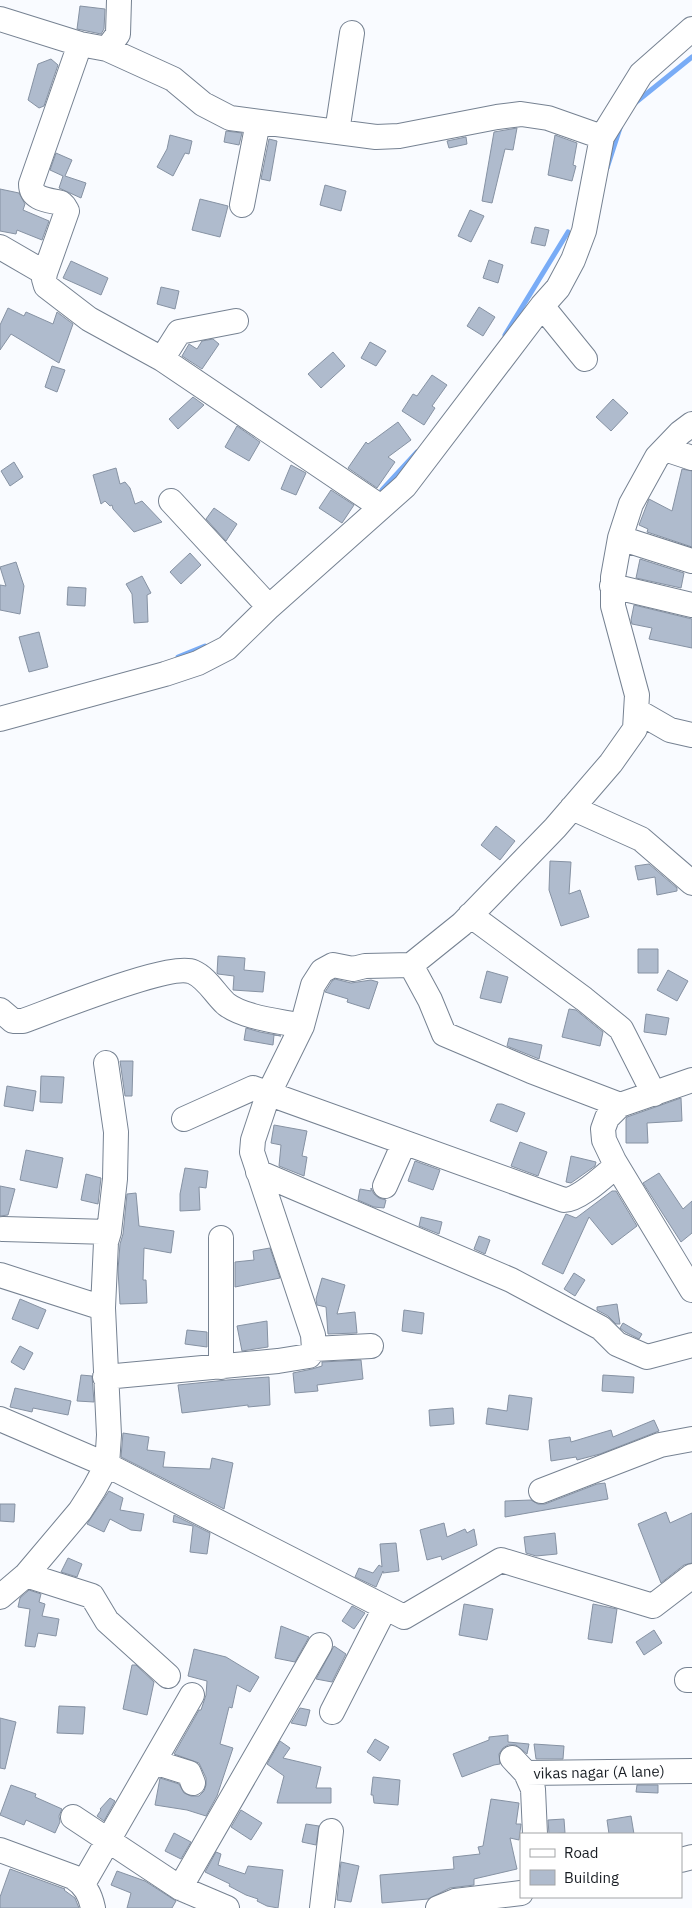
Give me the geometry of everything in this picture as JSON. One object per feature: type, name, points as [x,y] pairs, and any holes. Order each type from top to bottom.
[{"type":"street","points":[[107,49],[118,34],[119,0]]},
{"type":"street","points":[[0,19],[80,44],[107,49],[173,79],[203,104],[230,118],[376,138],[399,136],[497,116],[520,114],[548,118],[602,137]]},
{"type":"street","points":[[0,719],[166,674],[198,663],[227,648],[269,607],[405,486],[542,306],[558,288],[573,260],[584,231],[602,137],[641,74],[692,29]]},
{"type":"street","points":[[336,132],[352,33]]},
{"type":"street","points":[[80,44],[31,184],[34,195],[61,203],[67,211],[45,273],[46,286],[89,319],[162,359],[381,507]]},
{"type":"street","points":[[242,205],[258,122]]},
{"type":"street","points":[[0,247],[45,273]]},
{"type":"street","points":[[542,306],[584,358]]},
{"type":"street","points":[[162,359],[179,332],[236,320]]},
{"type":"street","points":[[105,1377],[278,1362],[309,1356],[314,1349],[313,1335],[258,1172],[252,1146],[268,1094],[302,1026],[313,985],[325,969],[333,965],[353,969],[365,966],[411,965],[470,916],[555,828],[611,763],[635,729],[637,694],[613,606],[612,586],[620,538],[631,504],[657,457],[680,433],[692,424]]},
{"type":"street","points":[[665,449],[692,458]]},
{"type":"street","points":[[171,501],[269,607]]},
{"type":"street","points":[[620,538],[692,561]]},
{"type":"street","points":[[612,586],[692,605]]},
{"type":"street","points":[[637,711],[670,730],[692,735]]},
{"type":"street","points":[[572,808],[641,839],[692,883]]},
{"type":"street","points":[[470,916],[584,999],[621,1029],[654,1094]]},
{"type":"street","points":[[411,965],[430,1000],[444,1034],[531,1071],[620,1105]]},
{"type":"street","points":[[0,1010],[7,1018],[18,1022],[140,978],[188,970],[200,977],[227,1004],[242,1012],[302,1026]]},
{"type":"street","points":[[0,1597],[26,1575],[80,1511],[107,1465],[109,1435],[103,1308],[106,1242],[109,1232],[115,1179],[116,1132],[106,1062]]},
{"type":"street","points":[[692,1080],[620,1105],[606,1118],[603,1129],[604,1140],[616,1166],[692,1290]]},
{"type":"street","points":[[184,1118],[252,1088],[564,1200],[577,1196],[616,1166]]},
{"type":"street","points":[[385,1186],[404,1142]]},
{"type":"street","points":[[258,1172],[511,1280],[601,1328],[617,1344],[647,1357],[692,1345]]},
{"type":"street","points":[[1,1234],[109,1232]]},
{"type":"street","points":[[221,1238],[221,1367]]},
{"type":"street","points":[[0,1275],[103,1308]]},
{"type":"street","points":[[314,1349],[371,1346]]},
{"type":"street","points":[[0,1419],[107,1465],[404,1617],[501,1560],[653,1606],[692,1576]]},
{"type":"street","points":[[540,1491],[660,1445],[692,1439]]},
{"type":"street","points":[[26,1575],[92,1596],[108,1622],[168,1676]]},
{"type":"street","points":[[332,1712],[385,1608]]},
{"type":"street","points":[[180,1888],[320,1645]]},
{"type":"street","points":[[83,1884],[192,1695]]},
{"type":"street","points":[[154,1762],[189,1773],[192,1783]]},
{"type":"street","name":"vikas nagar (A lane)","points":[[535,1833],[532,1789],[519,1766],[692,1771]]},
{"type":"street","points":[[73,1817],[180,1888],[227,1908]]},
{"type":"street","points":[[322,1908],[332,1832]]},
{"type":"street","points":[[0,1850],[73,1877],[83,1884],[93,1908]]},
{"type":"street","points":[[438,1908],[455,1902],[520,1893]]},
{"type":"building","points":[[80,6],[105,9],[104,29],[101,34],[77,29]]},
{"type":"building","points":[[51,59],[58,65],[44,106],[39,108],[28,100],[38,64]]},
{"type":"building","points":[[517,128],[513,150],[505,149],[492,203],[482,201],[494,132]]},
{"type":"building","points":[[226,131],[242,133],[239,145],[224,142]]},
{"type":"building","points":[[170,135],[192,141],[189,154],[185,153],[173,176],[157,167],[167,149]]},
{"type":"building","points":[[555,135],[577,143],[573,165],[576,166],[572,181],[548,175]]},
{"type":"building","points":[[466,137],[467,144],[449,148],[447,141]]},
{"type":"building","points":[[269,139],[277,141],[270,181],[261,179]]},
{"type":"building","points":[[56,153],[72,160],[65,176],[86,183],[81,198],[59,188],[63,176],[50,170]]},
{"type":"building","points":[[325,185],[346,191],[341,211],[320,205]]},
{"type":"building","points":[[0,189],[19,193],[25,204],[23,210],[49,221],[42,240],[17,230],[16,234],[0,231]]},
{"type":"building","points":[[200,199],[228,206],[220,237],[192,230]]},
{"type":"building","points":[[470,210],[484,216],[471,242],[458,236]]},
{"type":"building","points":[[535,227],[549,230],[545,246],[531,243]]},
{"type":"building","points":[[489,260],[503,265],[498,283],[483,278]]},
{"type":"building","points":[[71,261],[108,278],[101,295],[63,278]]},
{"type":"building","points":[[161,287],[179,291],[175,309],[157,304]]},
{"type":"building","points":[[479,307],[495,317],[483,336],[467,326]]},
{"type":"building","points":[[8,308],[24,316],[26,312],[53,324],[57,312],[73,324],[59,363],[11,334],[0,350],[0,325]]},
{"type":"building","points":[[213,339],[219,344],[202,369],[182,356],[189,344],[197,349],[202,341]]},
{"type":"building","points":[[370,342],[386,351],[376,366],[361,358]]},
{"type":"building","points":[[333,352],[345,366],[321,388],[308,374]]},
{"type":"building","points":[[52,366],[65,370],[57,392],[45,387]]},
{"type":"building","points":[[432,375],[447,385],[432,406],[435,408],[424,425],[402,411],[413,394],[417,396]]},
{"type":"building","points":[[193,397],[204,405],[178,429],[169,419]]},
{"type":"building","points":[[613,399],[628,413],[611,431],[596,417]]},
{"type":"building","points":[[398,422],[411,440],[388,457],[395,462],[377,488],[348,468],[366,442],[368,444]]},
{"type":"building","points":[[237,426],[260,442],[249,461],[225,447]]},
{"type":"building","points":[[14,462],[23,477],[10,486],[1,471]]},
{"type":"building","points":[[291,465],[306,473],[296,495],[281,489]]},
{"type":"building","points":[[116,468],[120,484],[125,482],[130,488],[135,504],[142,501],[162,522],[134,532],[113,509],[112,505],[110,506],[105,501],[101,504],[93,475]]},
{"type":"building","points":[[682,469],[692,471],[692,547],[647,532],[648,529],[639,525],[649,499],[672,511]]},
{"type":"building","points":[[331,490],[354,505],[342,523],[319,508]]},
{"type":"building","points":[[214,508],[237,524],[226,541],[206,519]]},
{"type":"building","points":[[190,553],[201,565],[181,584],[170,572]]},
{"type":"building","points":[[640,559],[684,573],[681,588],[636,578]]},
{"type":"building","points":[[16,562],[24,586],[20,614],[0,610],[0,585],[6,586],[0,567]]},
{"type":"building","points":[[142,576],[151,593],[147,595],[148,622],[134,623],[132,594],[126,584]]},
{"type":"building","points":[[68,587],[86,588],[85,606],[67,605]]},
{"type":"building","points":[[634,605],[692,619],[692,648],[649,639],[652,628],[632,624]]},
{"type":"building","points":[[39,632],[48,667],[29,672],[19,637]]},
{"type":"building","points":[[496,826],[515,841],[500,860],[481,845]]},
{"type":"building","points":[[550,861],[571,862],[569,894],[580,890],[589,917],[561,926],[549,890]]},
{"type":"building","points":[[649,864],[677,888],[677,891],[657,895],[655,877],[638,880],[635,866]]},
{"type":"building","points":[[638,949],[658,949],[658,973],[638,973]]},
{"type":"building","points":[[218,956],[245,958],[244,970],[265,972],[263,992],[233,990],[234,976],[217,973]]},
{"type":"building","points":[[668,970],[688,981],[677,1001],[657,990]]},
{"type":"building","points":[[487,971],[508,977],[501,1003],[480,998]]},
{"type":"building","points":[[335,979],[351,983],[371,980],[378,982],[369,1009],[347,1002],[348,999],[325,992]]},
{"type":"building","points":[[569,1009],[576,1010],[603,1032],[600,1046],[562,1037]]},
{"type":"building","points":[[646,1014],[669,1018],[666,1035],[644,1032]]},
{"type":"building","points":[[246,1028],[281,1036],[274,1035],[273,1045],[244,1040]]},
{"type":"building","points":[[509,1038],[542,1045],[539,1059],[507,1046]]},
{"type":"building","points":[[120,1061],[133,1061],[132,1096],[125,1096]]},
{"type":"building","points":[[41,1076],[64,1077],[62,1103],[40,1102]]},
{"type":"building","points":[[7,1086],[36,1091],[33,1111],[4,1106]]},
{"type":"building","points":[[681,1098],[682,1121],[647,1123],[648,1143],[626,1143],[627,1117]]},
{"type":"building","points":[[497,1104],[502,1104],[525,1113],[517,1132],[490,1121]]},
{"type":"building","points":[[274,1125],[307,1131],[302,1156],[307,1157],[304,1176],[279,1166],[281,1145],[271,1143]]},
{"type":"building","points":[[520,1142],[547,1152],[538,1176],[511,1166]]},
{"type":"building","points":[[26,1150],[63,1158],[57,1188],[20,1180]]},
{"type":"building","points":[[571,1156],[596,1162],[595,1166],[571,1183],[566,1182]]},
{"type":"building","points":[[415,1161],[440,1170],[433,1190],[408,1181]]},
{"type":"building","points":[[185,1168],[208,1171],[206,1188],[199,1187],[200,1210],[180,1211],[180,1194]]},
{"type":"building","points":[[659,1173],[683,1209],[692,1201],[692,1233],[681,1242],[643,1183]]},
{"type":"building","points":[[86,1174],[101,1178],[98,1204],[81,1200]]},
{"type":"building","points":[[0,1186],[15,1189],[8,1215],[0,1216]]},
{"type":"building","points":[[371,1188],[379,1198],[386,1200],[384,1208],[374,1207],[358,1200],[360,1189],[371,1191]]},
{"type":"building","points":[[612,1191],[616,1191],[637,1226],[612,1245],[589,1217],[563,1274],[542,1264],[566,1214],[576,1218]]},
{"type":"building","points":[[136,1193],[139,1226],[174,1231],[171,1253],[144,1248],[143,1280],[146,1280],[147,1303],[120,1304],[118,1270],[127,1194]]},
{"type":"building","points":[[421,1217],[442,1222],[439,1234],[419,1226]]},
{"type":"building","points":[[479,1236],[490,1240],[485,1254],[474,1249]]},
{"type":"building","points":[[270,1248],[280,1278],[235,1287],[235,1262],[254,1260],[253,1251]]},
{"type":"building","points":[[574,1273],[585,1280],[575,1296],[564,1289]]},
{"type":"building","points":[[322,1278],[345,1285],[337,1314],[355,1312],[357,1333],[328,1334],[326,1307],[317,1305],[316,1299]]},
{"type":"building","points":[[20,1299],[46,1310],[38,1329],[12,1319]]},
{"type":"building","points":[[617,1304],[620,1324],[616,1324],[608,1316],[597,1310],[597,1307]]},
{"type":"building","points":[[404,1310],[424,1313],[422,1334],[402,1331]]},
{"type":"building","points":[[267,1321],[268,1347],[242,1351],[237,1326]]},
{"type":"building","points":[[623,1323],[642,1334],[639,1339],[620,1328]]},
{"type":"building","points":[[187,1330],[207,1332],[207,1347],[185,1344]]},
{"type":"building","points":[[20,1346],[33,1353],[24,1370],[11,1362]]},
{"type":"building","points":[[361,1360],[363,1379],[317,1385],[318,1391],[295,1393],[293,1373],[322,1366],[322,1362]]},
{"type":"building","points":[[81,1375],[92,1376],[94,1402],[77,1401]]},
{"type":"building","points":[[603,1375],[634,1377],[633,1393],[602,1391]]},
{"type":"building","points":[[269,1377],[270,1405],[248,1407],[248,1405],[182,1413],[178,1385]]},
{"type":"building","points":[[15,1388],[71,1401],[68,1415],[33,1408],[32,1412],[10,1407]]},
{"type":"building","points":[[509,1395],[532,1398],[528,1430],[486,1424],[488,1408],[507,1411]]},
{"type":"building","points":[[453,1408],[454,1424],[430,1426],[429,1410]]},
{"type":"building","points":[[654,1420],[659,1431],[600,1454],[577,1460],[576,1457],[551,1461],[549,1440],[570,1437],[571,1442],[611,1430],[613,1437]]},
{"type":"building","points":[[123,1433],[149,1437],[147,1450],[165,1452],[163,1467],[210,1469],[212,1458],[233,1463],[224,1509],[121,1457]]},
{"type":"building","points":[[605,1483],[608,1499],[505,1517],[505,1501],[531,1500],[538,1504],[545,1504],[597,1484]]},
{"type":"building","points":[[109,1491],[123,1498],[120,1510],[144,1514],[141,1531],[131,1530],[110,1519],[104,1532],[87,1524]]},
{"type":"building","points":[[0,1504],[15,1504],[14,1522],[0,1521]]},
{"type":"building","points":[[666,1512],[670,1523],[692,1513],[692,1563],[684,1565],[661,1583],[638,1524]]},
{"type":"building","points":[[174,1515],[210,1533],[207,1554],[190,1552],[193,1526],[173,1522]]},
{"type":"building","points":[[444,1523],[447,1537],[465,1529],[467,1533],[474,1529],[477,1545],[442,1560],[441,1556],[427,1560],[420,1530]]},
{"type":"building","points":[[555,1533],[557,1554],[536,1556],[526,1553],[524,1537]]},
{"type":"building","points":[[396,1543],[399,1571],[383,1573],[383,1571],[376,1587],[355,1577],[359,1568],[373,1573],[379,1565],[382,1567],[380,1544]]},
{"type":"building","points":[[68,1558],[82,1564],[77,1577],[61,1572]]},
{"type":"building","points":[[29,1590],[41,1594],[39,1602],[45,1604],[42,1616],[59,1619],[56,1636],[38,1633],[35,1647],[25,1646],[30,1609],[18,1607],[20,1598]]},
{"type":"building","points":[[464,1604],[493,1609],[487,1640],[459,1635]]},
{"type":"building","points":[[593,1604],[617,1609],[612,1643],[588,1639]]},
{"type":"building","points":[[352,1606],[365,1613],[354,1629],[342,1621]]},
{"type":"building","points":[[281,1626],[309,1637],[295,1662],[275,1658]]},
{"type":"building","points":[[654,1630],[662,1643],[644,1655],[636,1642]]},
{"type":"building","points":[[334,1646],[346,1654],[332,1682],[316,1679]]},
{"type":"building","points":[[194,1649],[226,1657],[259,1677],[250,1692],[237,1685],[232,1708],[229,1707],[220,1744],[233,1748],[217,1796],[206,1816],[187,1810],[155,1805],[160,1778],[179,1784],[184,1793],[191,1796],[199,1796],[204,1791],[206,1785],[206,1778],[199,1763],[174,1754],[199,1710],[201,1710],[206,1695],[207,1681],[188,1676]]},
{"type":"building","points":[[132,1665],[136,1665],[154,1682],[147,1715],[123,1709]]},
{"type":"building","points":[[59,1706],[85,1707],[83,1734],[57,1733]]},
{"type":"building","points":[[300,1708],[310,1710],[306,1726],[291,1723]]},
{"type":"building","points":[[0,1718],[16,1722],[5,1769],[0,1768]]},
{"type":"building","points":[[508,1735],[508,1742],[529,1744],[527,1754],[516,1745],[508,1745],[499,1754],[500,1764],[462,1777],[453,1754],[489,1740],[489,1737]]},
{"type":"building","points":[[375,1739],[389,1747],[380,1761],[367,1752]]},
{"type":"building","points":[[280,1741],[290,1748],[283,1758],[321,1767],[316,1788],[331,1788],[331,1803],[277,1803],[284,1776],[267,1764]]},
{"type":"building","points":[[534,1744],[564,1746],[563,1759],[536,1759]]},
{"type":"building","points":[[373,1777],[400,1780],[398,1805],[374,1803],[373,1795],[371,1795]]},
{"type":"building","points":[[11,1785],[36,1794],[35,1797],[62,1809],[59,1816],[60,1822],[55,1833],[26,1820],[24,1825],[0,1815]]},
{"type":"building","points":[[637,1785],[658,1785],[658,1793],[636,1792]]},
{"type":"building","points":[[110,1798],[115,1801],[104,1821],[97,1816],[100,1809]]},
{"type":"building","points":[[491,1799],[519,1803],[516,1824],[521,1824],[519,1840],[510,1838],[517,1869],[474,1879],[474,1885],[450,1888],[428,1899],[382,1903],[380,1875],[454,1869],[453,1857],[480,1854],[478,1847],[483,1846]]},
{"type":"building","points":[[241,1810],[262,1823],[251,1840],[231,1827]]},
{"type":"building","points":[[631,1816],[634,1833],[609,1833],[607,1820]]},
{"type":"building","points":[[564,1819],[565,1833],[549,1833],[548,1820]]},
{"type":"building","points":[[306,1824],[319,1826],[316,1845],[302,1842]]},
{"type":"building","points":[[174,1833],[191,1842],[181,1859],[165,1851]]},
{"type":"building","points":[[216,1852],[221,1854],[218,1865],[245,1874],[248,1866],[283,1870],[278,1908],[267,1906],[257,1901],[258,1899],[246,1895],[229,1886],[230,1884],[205,1872]]},
{"type":"building","points":[[341,1862],[359,1866],[351,1902],[337,1900]]},
{"type":"building","points":[[10,1869],[65,1889],[75,1898],[79,1908],[0,1908],[0,1897]]},
{"type":"building","points":[[117,1871],[145,1881],[176,1901],[172,1908],[127,1908],[131,1893],[111,1885]]},
{"type":"waterway","points":[[635,103],[692,57]]},
{"type":"waterway","points":[[607,168],[620,128]]},
{"type":"waterway","points":[[505,335],[568,232]]},
{"type":"waterway","points":[[382,490],[417,452]]},
{"type":"waterway","points":[[178,657],[205,646]]}]
